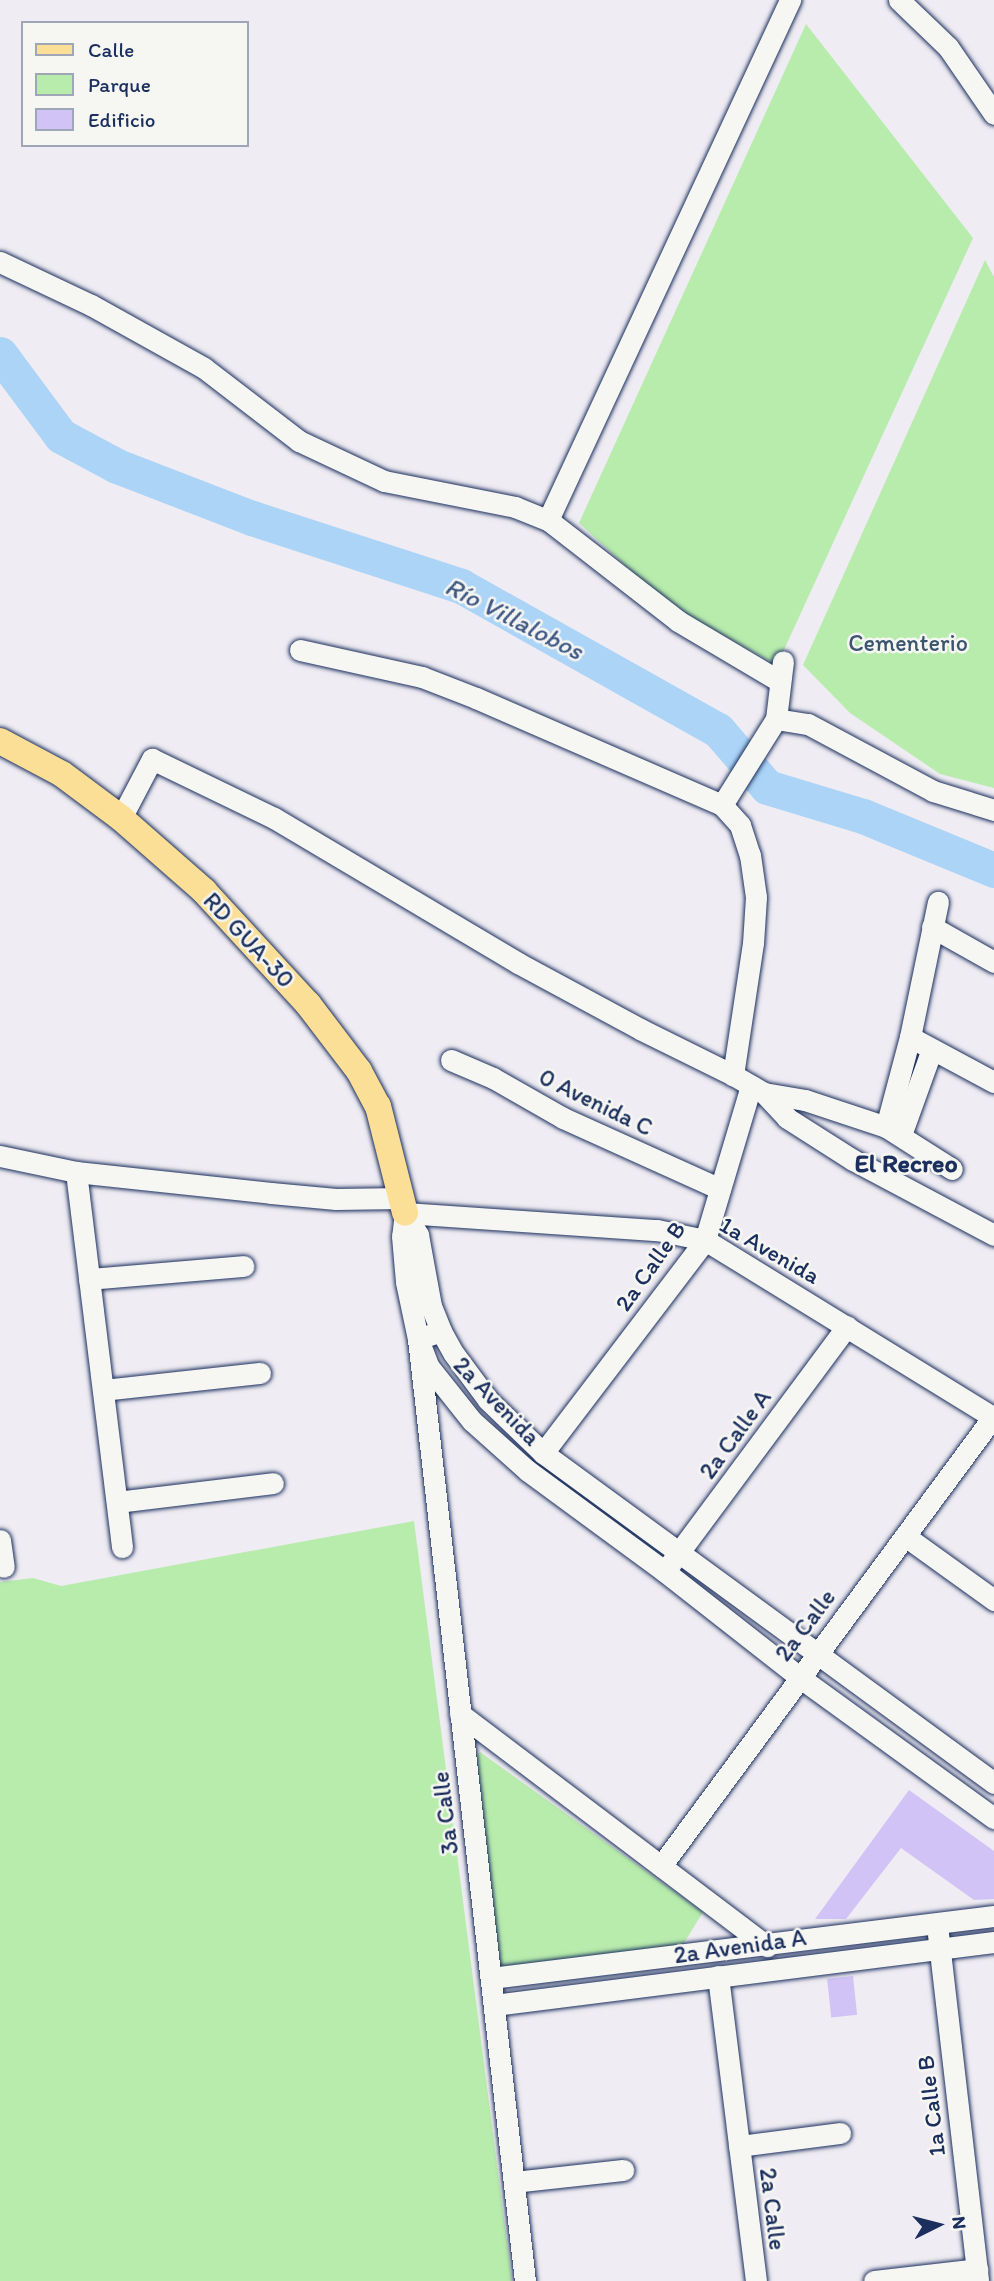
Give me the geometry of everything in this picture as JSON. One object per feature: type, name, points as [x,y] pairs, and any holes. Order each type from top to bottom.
[{"type":"main road","name":"RD GUA-30","points":[[0,741],[62,774],[121,818],[204,891],[308,1004],[359,1071],[381,1116],[404,1205]]},
{"type":"street","points":[[548,520],[790,0]]},
{"type":"street","points":[[899,0],[948,47],[994,114]]},
{"type":"street","points":[[0,262],[91,305],[204,368],[299,441],[311,447],[384,481],[515,508],[548,520],[678,621],[781,671],[775,723],[722,805],[422,677],[300,650]]},
{"type":"street","points":[[775,723],[808,724],[933,792],[994,810]]},
{"type":"street","points":[[121,818],[152,759],[274,818],[518,963],[749,1085],[805,1100],[893,1131],[952,1169]]},
{"type":"street","name":"2a Calle B","points":[[543,1453],[705,1240],[749,1085],[756,897],[750,855],[740,825],[722,805]]},
{"type":"street","points":[[893,1131],[938,902]]},
{"type":"street","points":[[932,926],[994,962]]},
{"type":"street","points":[[910,1037],[994,1082]]},
{"type":"street","points":[[893,1131],[932,1049]]},
{"type":"street","name":"0 Avenida C","points":[[451,1060],[493,1078],[563,1118],[720,1189]]},
{"type":"street","points":[[749,1085],[787,1118],[842,1153],[994,1235]]},
{"type":"street","name":"1a Avenida","points":[[0,1156],[76,1172],[657,1230],[705,1240],[993,1417]]},
{"type":"street","points":[[76,1172],[122,1547]]},
{"type":"street","name":"2a Avenida","points":[[404,1205],[418,1236],[432,1306],[441,1331],[454,1354],[488,1400],[543,1453],[994,1783]]},
{"type":"street","name":"2a Avenida","points":[[404,1205],[402,1236],[405,1282],[418,1339],[429,1367],[472,1421],[527,1471],[664,1571],[799,1677],[994,1818]]},
{"type":"street","points":[[89,1279],[243,1266]]},
{"type":"street","name":"2a Calle A","points":[[664,1571],[679,1555],[847,1326]]},
{"type":"street","points":[[418,1339],[441,1331]]},
{"type":"street","name":"3a Calle","points":[[418,1339],[525,2281]]},
{"type":"street","points":[[103,1390],[260,1373]]},
{"type":"street","name":"2a Calle","points":[[661,1866],[817,1651],[993,1417]]},
{"type":"street","points":[[117,1502],[273,1483]]},
{"type":"street","points":[[905,1536],[994,1600]]},
{"type":"street","points":[[0,1540],[4,1567]]},
{"type":"street","name":"2a Avenida A","points":[[460,1714],[767,1946]]},
{"type":"street","name":"2a Avenida A","points":[[491,1978],[994,1916]]},
{"type":"street","name":"1a Calle B","points":[[937,1925],[978,2275]]},
{"type":"street","name":"2a Avenida A","points":[[494,2005],[994,1942]]},
{"type":"street","name":"2a Calle","points":[[718,1976],[755,2281]]},
{"type":"street","points":[[739,2146],[840,2133]]},
{"type":"street","points":[[514,2182],[623,2170]]},
{"type":"street","points":[[874,2281],[978,2275]]},
{"type":"green space","points":[[806,24],[973,238],[777,665],[695,620],[639,578],[579,523]]},
{"type":"green space","name":"Cementerio","points":[[985,260],[994,277],[994,788],[940,774],[850,713],[803,665]]},
{"type":"green space","points":[[414,1521],[512,2281],[0,2281],[0,1582],[33,1578],[61,1586]]},
{"type":"green space","points":[[480,1752],[703,1912],[676,1956],[499,1974],[468,1765]]},
{"type":"building","points":[[909,1790],[994,1851],[994,1899],[974,1900],[901,1848],[846,1919],[815,1919]]},
{"type":"building","points":[[853,1976],[857,2015],[831,2018],[827,1979]]},
{"type":"waterway","name":"Río Villalobos","points":[[0,354],[61,436],[117,466],[252,518],[461,586],[718,730],[767,787],[863,816],[994,870]]},
{"type":"district","name":"El Recreo","points":[[906,1164]]}]
